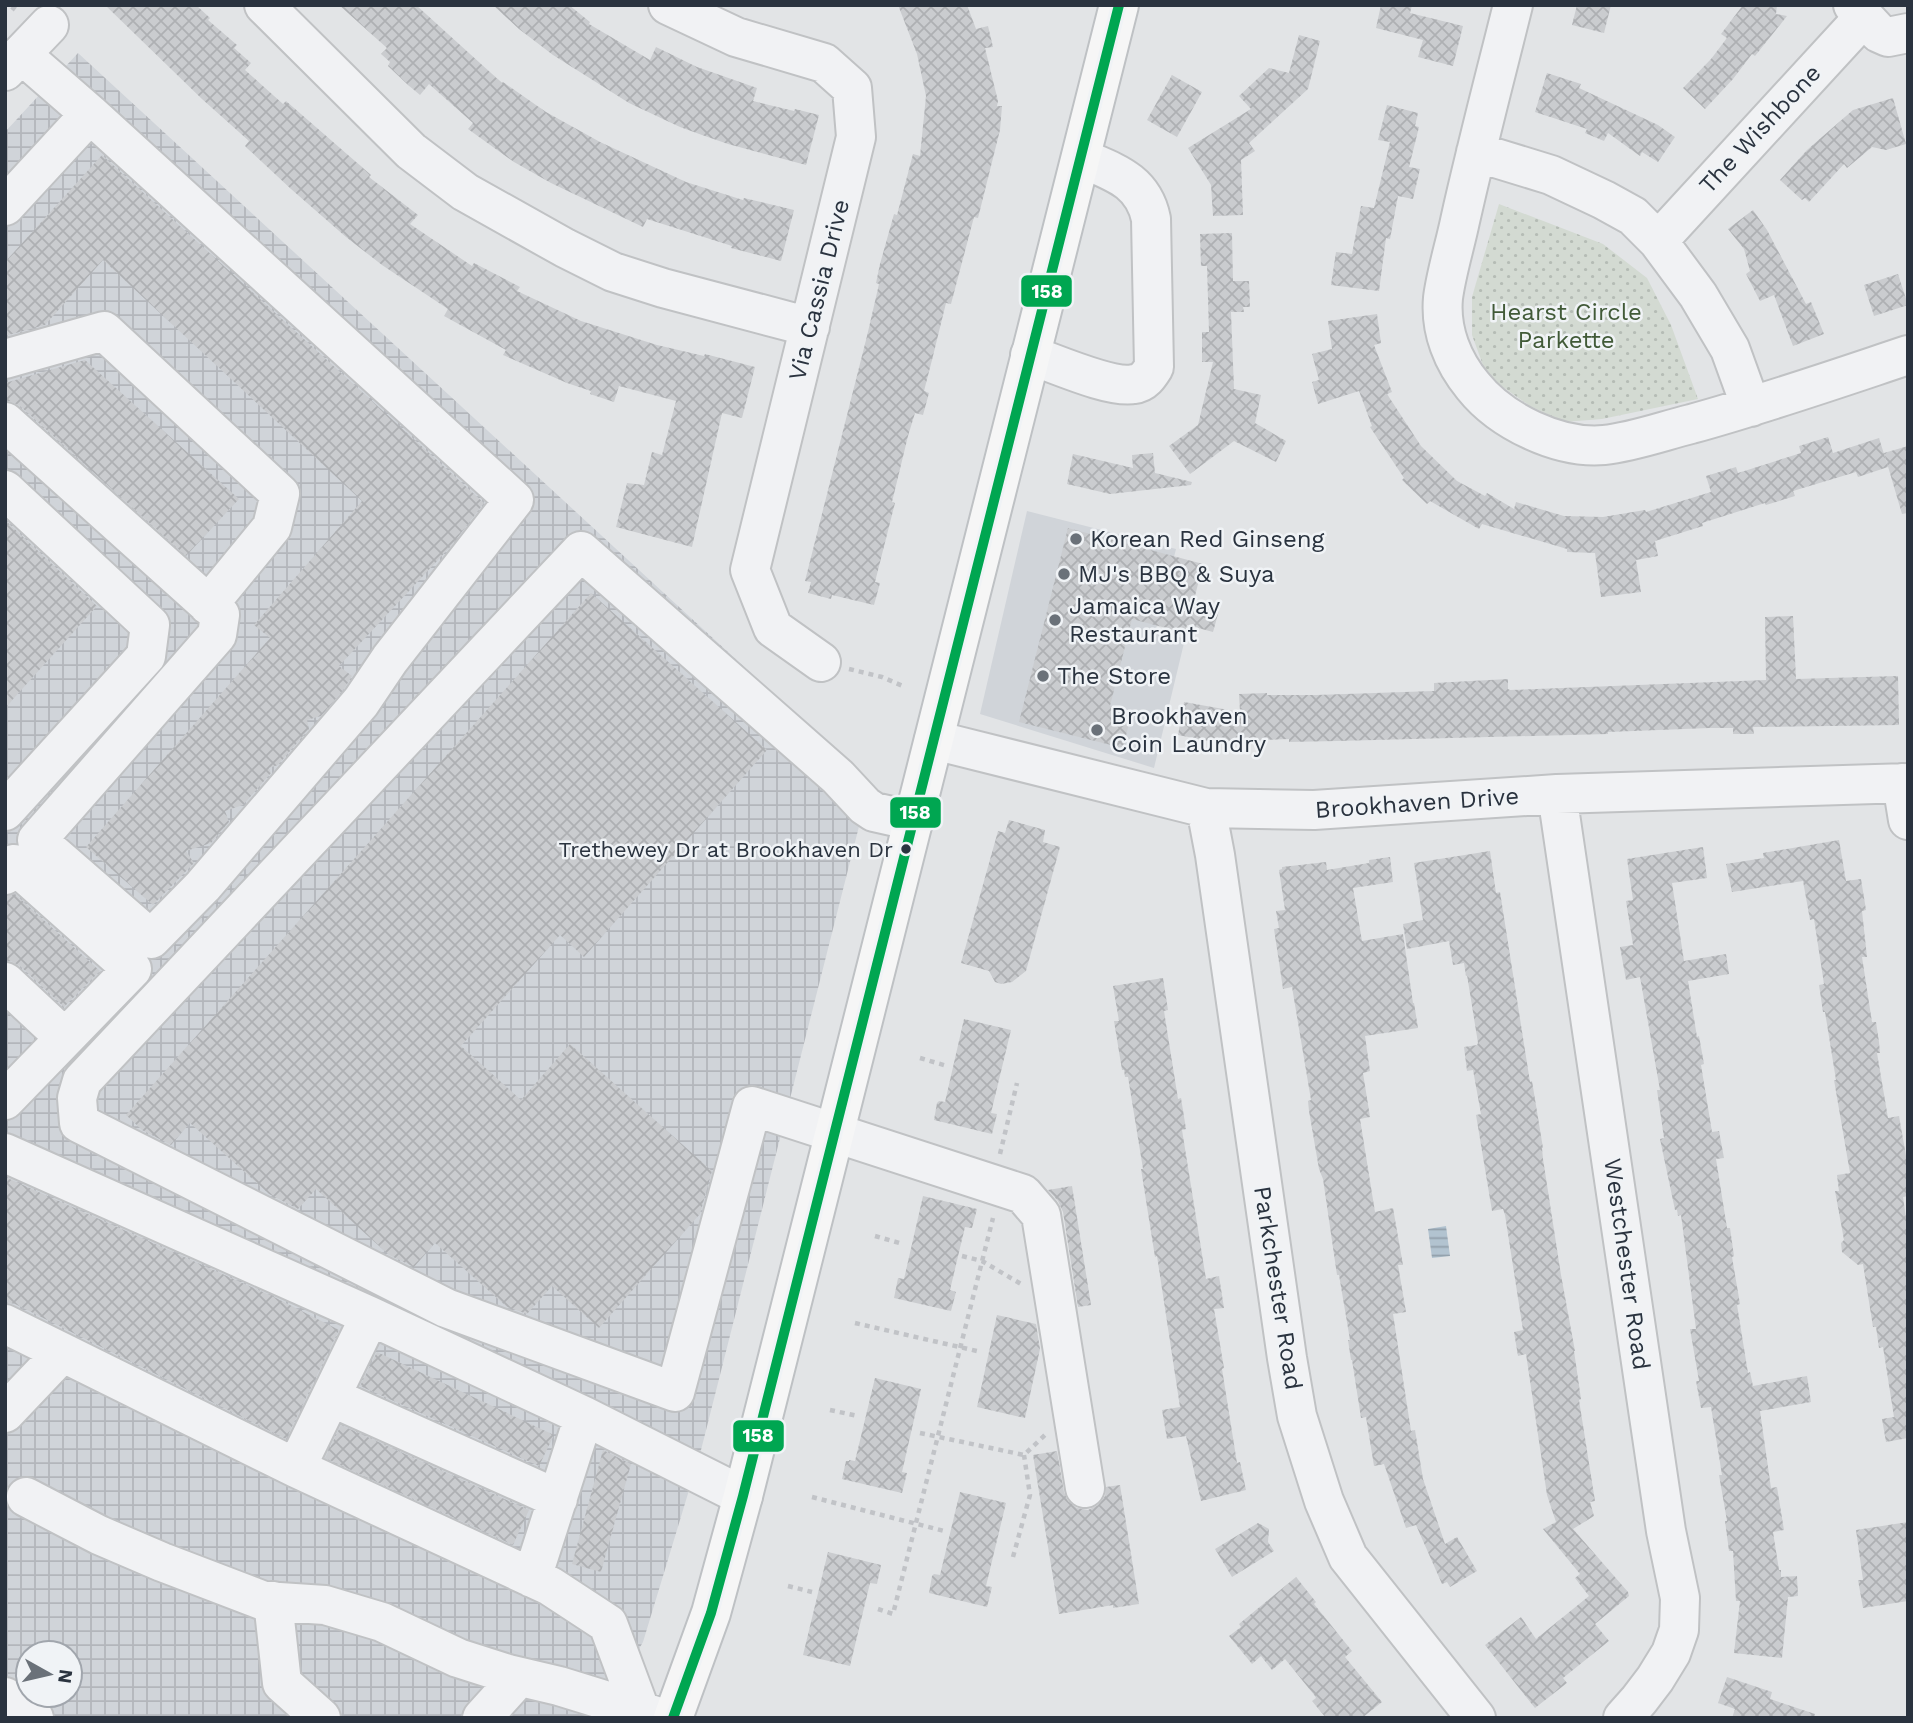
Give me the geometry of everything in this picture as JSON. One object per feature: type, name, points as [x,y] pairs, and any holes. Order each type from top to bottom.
[{"type":"main road","points":[[658,1715],[711,1613],[743,1496],[1119,5]]},
{"type":"street","points":[[264,5],[411,151],[465,192],[613,272],[810,327]]},
{"type":"street","name":"Via Cassia Drive","points":[[668,5],[736,37],[824,63],[852,88],[856,137],[750,570],[773,628],[821,662]]},
{"type":"street","points":[[1513,5],[1443,299],[1445,325],[1452,354],[1485,401],[1511,420],[1536,432],[1571,442],[1602,445],[1751,407],[1908,355]]},
{"type":"street","name":"The Wishbone","points":[[1658,241],[1858,12],[1879,33],[1888,37],[1908,33]]},
{"type":"street","points":[[5,422],[220,615],[217,635],[37,840],[151,939],[203,886],[361,702],[390,659],[514,500],[90,114],[13,63],[48,25]]},
{"type":"street","points":[[5,206],[90,114]]},
{"type":"street","points":[[1476,152],[1551,175],[1633,216],[1658,241],[1698,295],[1730,349],[1751,407]]},
{"type":"street","points":[[1030,355],[1099,379],[1125,385],[1137,384],[1146,379],[1154,367],[1149,209],[1143,196],[1126,178],[1081,158]]},
{"type":"street","points":[[5,359],[104,331],[280,494],[272,527],[208,604]]},
{"type":"street","points":[[5,490],[150,625],[146,656],[5,811]]},
{"type":"street","points":[[914,821],[874,812],[864,806],[838,777],[581,551],[82,1081],[77,1098],[79,1123],[446,1308],[675,1392],[752,1106],[1023,1194],[1041,1214],[1085,1488]]},
{"type":"street","name":"Brookhaven Drive","points":[[934,740],[1206,808],[1314,810],[1557,794],[1906,795]]},
{"type":"street","name":"Westchester Road","points":[[1557,794],[1666,1531],[1680,1598],[1679,1630],[1671,1653],[1639,1700],[1623,1718]]},
{"type":"street","name":"Parkchester Road","points":[[1206,808],[1297,1416],[1324,1501],[1348,1557],[1476,1718]]},
{"type":"street","points":[[5,875],[15,864],[132,969],[65,1038],[12,1081]]},
{"type":"street","points":[[5,982],[65,1038]]},
{"type":"street","points":[[5,1153],[584,1416],[743,1496]]},
{"type":"street","points":[[296,1468],[370,1317]]},
{"type":"street","points":[[5,1324],[296,1468],[550,1586],[608,1624],[658,1715]]},
{"type":"street","points":[[5,1413],[62,1353]]},
{"type":"street","points":[[331,1397],[558,1499]]},
{"type":"street","points":[[532,1578],[584,1416]]},
{"type":"street","points":[[26,1497],[111,1540],[264,1601],[325,1605],[370,1618],[458,1658],[658,1715]]},
{"type":"street","points":[[273,1601],[282,1683],[321,1718]]},
{"type":"street","points":[[482,1718],[519,1677]]},
{"type":"street","points":[[5,1697],[34,1718]]},
{"type":"path","points":[[821,662],[882,677],[905,687]]},
{"type":"path","points":[[920,1058],[947,1066]]},
{"type":"path","points":[[878,1609],[893,1614],[1000,1186],[999,1161],[1017,1083]]},
{"type":"path","points":[[875,1236],[903,1244]]},
{"type":"path","points":[[962,1256],[982,1261],[1056,1305]]},
{"type":"path","points":[[855,1323],[981,1352]]},
{"type":"path","points":[[1024,1455],[1072,1408]]},
{"type":"path","points":[[830,1410],[858,1416]]},
{"type":"path","points":[[920,1433],[1024,1455]]},
{"type":"path","points":[[1013,1557],[1030,1495],[1024,1455]]},
{"type":"path","points":[[813,1497],[944,1531]]},
{"type":"path","points":[[788,1586],[812,1592]]},
{"type":"shaded area","points":[[78,53],[870,783],[700,1454],[643,1642],[600,1718],[5,1718],[5,132]]},
{"type":"shaded area","points":[[1027,511],[1176,549],[1156,629],[1185,639],[1154,768],[980,714]]},
{"type":"green space","name":"Hearst Circle Parkette","points":[[1499,204],[1603,244],[1647,278],[1671,325],[1698,399],[1602,419],[1564,422],[1530,406],[1487,376],[1472,335],[1472,297]]},
{"type":"water","points":[[1446,1226],[1450,1256],[1432,1258],[1428,1229]]},
{"type":"building","points":[[105,5],[196,5],[210,18],[208,20],[237,45],[234,48],[251,63],[245,70],[283,104],[286,101],[371,175],[369,177],[418,215],[410,224],[472,266],[474,263],[520,287],[517,291],[581,321],[657,345],[755,367],[742,418],[722,413],[692,547],[616,527],[627,483],[644,485],[652,452],[662,455],[676,401],[619,386],[614,402],[590,394],[591,391],[503,355],[506,350],[444,316],[448,309],[382,265],[291,189],[245,146],[249,141]]},
{"type":"building","points":[[339,5],[416,5],[502,83],[546,112],[600,142],[686,182],[743,200],[744,198],[794,210],[781,261],[731,248],[732,246],[647,219],[643,227],[551,183],[514,162],[468,129],[473,123],[429,84],[420,95],[407,84],[388,66],[390,62],[381,54],[387,48]]},
{"type":"building","points":[[493,5],[569,5],[590,22],[589,24],[650,60],[656,47],[697,67],[757,88],[753,101],[819,115],[806,165],[702,135],[629,103],[553,55]]},
{"type":"building","points":[[898,5],[967,5],[976,29],[988,26],[993,47],[985,48],[997,106],[1002,106],[1000,130],[978,218],[974,217],[951,304],[946,303],[924,391],[929,393],[923,415],[915,413],[908,436],[875,582],[880,583],[874,605],[832,595],[831,599],[808,593],[811,582],[805,581],[867,336],[879,284],[876,283],[880,264],[894,214],[897,215],[913,154],[920,156],[926,96],[917,54]]},
{"type":"building","points":[[1381,5],[1412,5],[1410,13],[1463,26],[1453,66],[1418,57],[1423,40],[1376,28]]},
{"type":"building","points":[[1577,5],[1611,5],[1604,33],[1572,25]]},
{"type":"building","points":[[1743,5],[1777,5],[1776,14],[1787,16],[1755,56],[1752,54],[1705,109],[1683,88],[1727,38],[1721,34]]},
{"type":"building","points":[[1299,35],[1320,41],[1308,89],[1249,143],[1255,151],[1241,160],[1243,215],[1213,216],[1211,185],[1188,148],[1251,109],[1239,96],[1269,68],[1289,73]]},
{"type":"building","points":[[1547,73],[1581,84],[1579,88],[1658,125],[1675,137],[1658,162],[1642,152],[1640,156],[1608,133],[1604,141],[1585,133],[1587,129],[1535,112]]},
{"type":"building","points":[[1172,75],[1202,92],[1177,137],[1147,120]]},
{"type":"building","points":[[1893,98],[1906,144],[1886,150],[1872,147],[1847,168],[1844,164],[1809,202],[1805,198],[1802,200],[1780,180],[1807,150],[1853,110]]},
{"type":"building","points":[[1387,105],[1418,113],[1415,126],[1419,127],[1409,167],[1420,169],[1413,199],[1398,196],[1390,239],[1386,238],[1379,291],[1331,285],[1336,252],[1352,254],[1361,206],[1374,208],[1390,142],[1378,140]]},
{"type":"building","points":[[102,155],[484,503],[451,546],[339,666],[352,676],[344,689],[321,716],[307,720],[309,729],[278,765],[269,768],[271,773],[243,805],[225,811],[229,822],[211,843],[186,851],[194,863],[153,905],[86,847],[270,638],[254,625],[362,501],[103,260],[45,325],[5,336],[5,262]]},
{"type":"building","points":[[1753,210],[1767,230],[1806,304],[1811,302],[1824,334],[1793,346],[1774,295],[1760,301],[1746,274],[1750,271],[1744,249],[1728,229]]},
{"type":"building","points":[[1232,233],[1233,281],[1249,281],[1250,307],[1243,307],[1244,312],[1231,312],[1234,389],[1261,395],[1255,423],[1286,441],[1276,462],[1234,441],[1190,474],[1169,446],[1198,425],[1213,362],[1202,362],[1202,332],[1209,332],[1207,266],[1201,266],[1200,234]]},
{"type":"building","points":[[1898,274],[1908,305],[1874,316],[1864,285]]},
{"type":"building","points":[[1377,314],[1381,343],[1374,345],[1392,392],[1387,394],[1421,446],[1457,481],[1485,496],[1487,493],[1514,509],[1516,502],[1564,516],[1603,517],[1645,510],[1646,512],[1711,492],[1706,476],[1736,467],[1738,473],[1801,453],[1799,446],[1828,437],[1833,453],[1879,438],[1888,467],[1858,477],[1856,472],[1793,491],[1795,496],[1702,523],[1703,526],[1655,541],[1658,556],[1636,560],[1641,592],[1601,597],[1595,553],[1567,552],[1567,549],[1482,524],[1479,529],[1430,501],[1427,504],[1402,480],[1404,478],[1370,427],[1372,426],[1359,391],[1318,404],[1312,382],[1319,380],[1312,354],[1332,349],[1328,321]]},
{"type":"building","points":[[85,360],[239,499],[186,556],[20,406],[5,401],[5,383]]},
{"type":"building","points":[[1908,446],[1908,513],[1902,514],[1884,453]]},
{"type":"building","points":[[1153,453],[1155,473],[1192,482],[1191,485],[1110,494],[1067,484],[1073,454],[1133,468],[1132,455]]},
{"type":"building","points":[[5,520],[97,606],[5,708]]},
{"type":"building","points":[[1068,528],[1203,564],[1194,600],[1220,607],[1213,632],[1187,625],[1185,633],[1132,619],[1110,706],[1132,711],[1123,748],[1019,722]]},
{"type":"building","points":[[591,593],[767,750],[584,957],[560,935],[461,1046],[521,1100],[570,1044],[712,1171],[700,1214],[599,1328],[552,1286],[527,1314],[507,1307],[435,1243],[414,1267],[389,1255],[316,1189],[298,1209],[269,1194],[190,1123],[171,1145],[142,1130],[126,1115]]},
{"type":"building","points":[[1793,616],[1796,679],[1898,676],[1899,725],[1753,727],[1754,734],[1733,734],[1733,728],[1709,728],[1608,734],[1289,742],[1289,739],[1214,742],[1178,735],[1184,702],[1240,712],[1239,694],[1316,695],[1434,691],[1434,683],[1508,679],[1510,690],[1766,680],[1765,617]]},
{"type":"building","points":[[1009,820],[1045,830],[1043,842],[1060,847],[1026,971],[1012,982],[1001,984],[995,982],[989,971],[961,963],[998,831],[1005,833]]},
{"type":"building","points":[[1839,840],[1846,881],[1861,879],[1866,910],[1862,911],[1867,957],[1862,957],[1872,1022],[1876,1022],[1880,1053],[1877,1053],[1888,1118],[1899,1116],[1908,1167],[1908,1196],[1903,1197],[1908,1232],[1908,1438],[1886,1442],[1882,1419],[1894,1417],[1883,1347],[1879,1348],[1876,1327],[1873,1327],[1863,1264],[1858,1265],[1842,1252],[1841,1243],[1844,1240],[1835,1191],[1839,1191],[1837,1175],[1850,1173],[1819,985],[1824,984],[1814,919],[1810,920],[1803,881],[1732,892],[1726,864],[1764,858],[1763,853]]},
{"type":"building","points":[[1703,847],[1707,878],[1672,883],[1684,961],[1726,954],[1729,974],[1688,981],[1704,1064],[1701,1065],[1712,1132],[1719,1131],[1724,1158],[1716,1159],[1727,1228],[1730,1228],[1740,1304],[1737,1305],[1748,1373],[1750,1372],[1753,1386],[1807,1376],[1811,1402],[1760,1411],[1771,1488],[1777,1487],[1784,1530],[1773,1532],[1779,1570],[1781,1577],[1797,1576],[1798,1596],[1788,1597],[1782,1658],[1734,1653],[1740,1601],[1736,1601],[1733,1551],[1729,1551],[1719,1475],[1722,1475],[1711,1407],[1701,1408],[1696,1381],[1699,1381],[1690,1329],[1696,1329],[1681,1215],[1678,1216],[1675,1210],[1660,1139],[1664,1138],[1657,1090],[1660,1090],[1640,977],[1626,980],[1620,947],[1633,945],[1626,901],[1633,900],[1627,859]]},
{"type":"building","points":[[1490,851],[1496,893],[1500,892],[1543,1148],[1595,1501],[1590,1502],[1594,1516],[1573,1529],[1629,1596],[1595,1624],[1609,1641],[1563,1678],[1567,1683],[1535,1708],[1485,1645],[1521,1617],[1536,1639],[1589,1596],[1575,1578],[1580,1574],[1543,1529],[1556,1522],[1547,1495],[1526,1354],[1518,1356],[1514,1332],[1523,1330],[1505,1215],[1503,1209],[1492,1211],[1476,1115],[1481,1114],[1473,1070],[1467,1071],[1464,1047],[1478,1043],[1464,963],[1453,965],[1449,941],[1407,949],[1403,924],[1423,920],[1414,863]]},
{"type":"building","points":[[1390,857],[1393,882],[1353,888],[1362,941],[1403,934],[1418,1028],[1365,1036],[1370,1071],[1363,1073],[1370,1117],[1360,1119],[1375,1212],[1393,1208],[1403,1265],[1398,1265],[1406,1312],[1393,1314],[1411,1431],[1415,1430],[1423,1479],[1445,1544],[1457,1537],[1477,1571],[1450,1587],[1447,1582],[1442,1584],[1416,1525],[1406,1528],[1384,1464],[1374,1466],[1366,1417],[1361,1418],[1323,1179],[1309,1111],[1308,1101],[1311,1100],[1292,987],[1283,989],[1274,929],[1279,928],[1276,911],[1285,910],[1279,870],[1282,867],[1326,862],[1327,870]]},
{"type":"building","points":[[15,894],[100,971],[64,1007],[20,966],[5,961],[5,896]]},
{"type":"building","points":[[1163,978],[1168,1010],[1164,1011],[1178,1099],[1181,1098],[1186,1129],[1182,1130],[1206,1279],[1219,1276],[1224,1308],[1214,1309],[1237,1463],[1240,1462],[1246,1490],[1201,1501],[1186,1436],[1167,1439],[1162,1410],[1180,1407],[1128,1077],[1125,1077],[1122,1070],[1114,1021],[1119,1021],[1113,986]]},
{"type":"building","points":[[964,1019],[1011,1030],[991,1113],[997,1114],[992,1134],[934,1120],[937,1103],[945,1102]]},
{"type":"building","points":[[5,1177],[274,1297],[339,1330],[286,1439],[15,1304],[5,1302]]},
{"type":"building","points":[[1072,1186],[1091,1305],[1078,1307],[1063,1212],[1048,1190]]},
{"type":"building","points":[[923,1196],[977,1209],[972,1228],[965,1227],[950,1290],[956,1292],[951,1311],[894,1298],[898,1278],[904,1279]]},
{"type":"building","points":[[997,1315],[1036,1324],[1040,1349],[1025,1418],[977,1407]]},
{"type":"building","points":[[377,1352],[554,1435],[539,1466],[360,1386]]},
{"type":"building","points":[[875,1378],[921,1389],[902,1472],[907,1473],[902,1493],[842,1479],[846,1461],[855,1461]]},
{"type":"building","points":[[341,1425],[529,1510],[513,1545],[325,1458]]},
{"type":"building","points":[[603,1450],[631,1464],[601,1572],[572,1564]]},
{"type":"building","points":[[1057,1451],[1064,1492],[1068,1501],[1077,1508],[1088,1510],[1098,1505],[1105,1496],[1106,1487],[1120,1485],[1139,1604],[1113,1608],[1113,1605],[1059,1614],[1033,1455]]},
{"type":"building","points":[[960,1492],[1006,1503],[986,1586],[992,1587],[987,1607],[929,1593],[932,1576],[940,1575]]},
{"type":"building","points":[[1908,1522],[1908,1601],[1863,1608],[1858,1580],[1863,1580],[1856,1530]]},
{"type":"building","points":[[1258,1523],[1269,1529],[1268,1542],[1274,1551],[1232,1577],[1215,1549]]},
{"type":"building","points":[[828,1552],[881,1565],[877,1584],[870,1583],[850,1666],[803,1655]]},
{"type":"building","points":[[1296,1577],[1352,1651],[1345,1657],[1382,1702],[1362,1718],[1326,1718],[1312,1701],[1315,1696],[1285,1659],[1272,1670],[1261,1656],[1252,1664],[1229,1636],[1241,1627],[1239,1624]]},
{"type":"building","points":[[1727,1677],[1772,1692],[1770,1699],[1815,1714],[1814,1718],[1732,1718],[1735,1709],[1718,1703]]},
{"type":"transit line","name":"158","points":[[673,1718],[711,1613],[743,1496],[1119,5]]},
{"type":"place","name":"Korean Red Ginseng","points":[[1076,539]]},
{"type":"place","name":"MJ's BBQ & Suya","points":[[1064,574]]},
{"type":"place","name":"Jamaica Way Restaurant","points":[[1055,620]]},
{"type":"place","name":"The Store","points":[[1043,676]]},
{"type":"place","name":"Brookhaven Coin Laundry","points":[[1097,730]]},
{"type":"place","name":"Trethewey Dr at Brookhaven Dr","points":[[906,849]]}]
